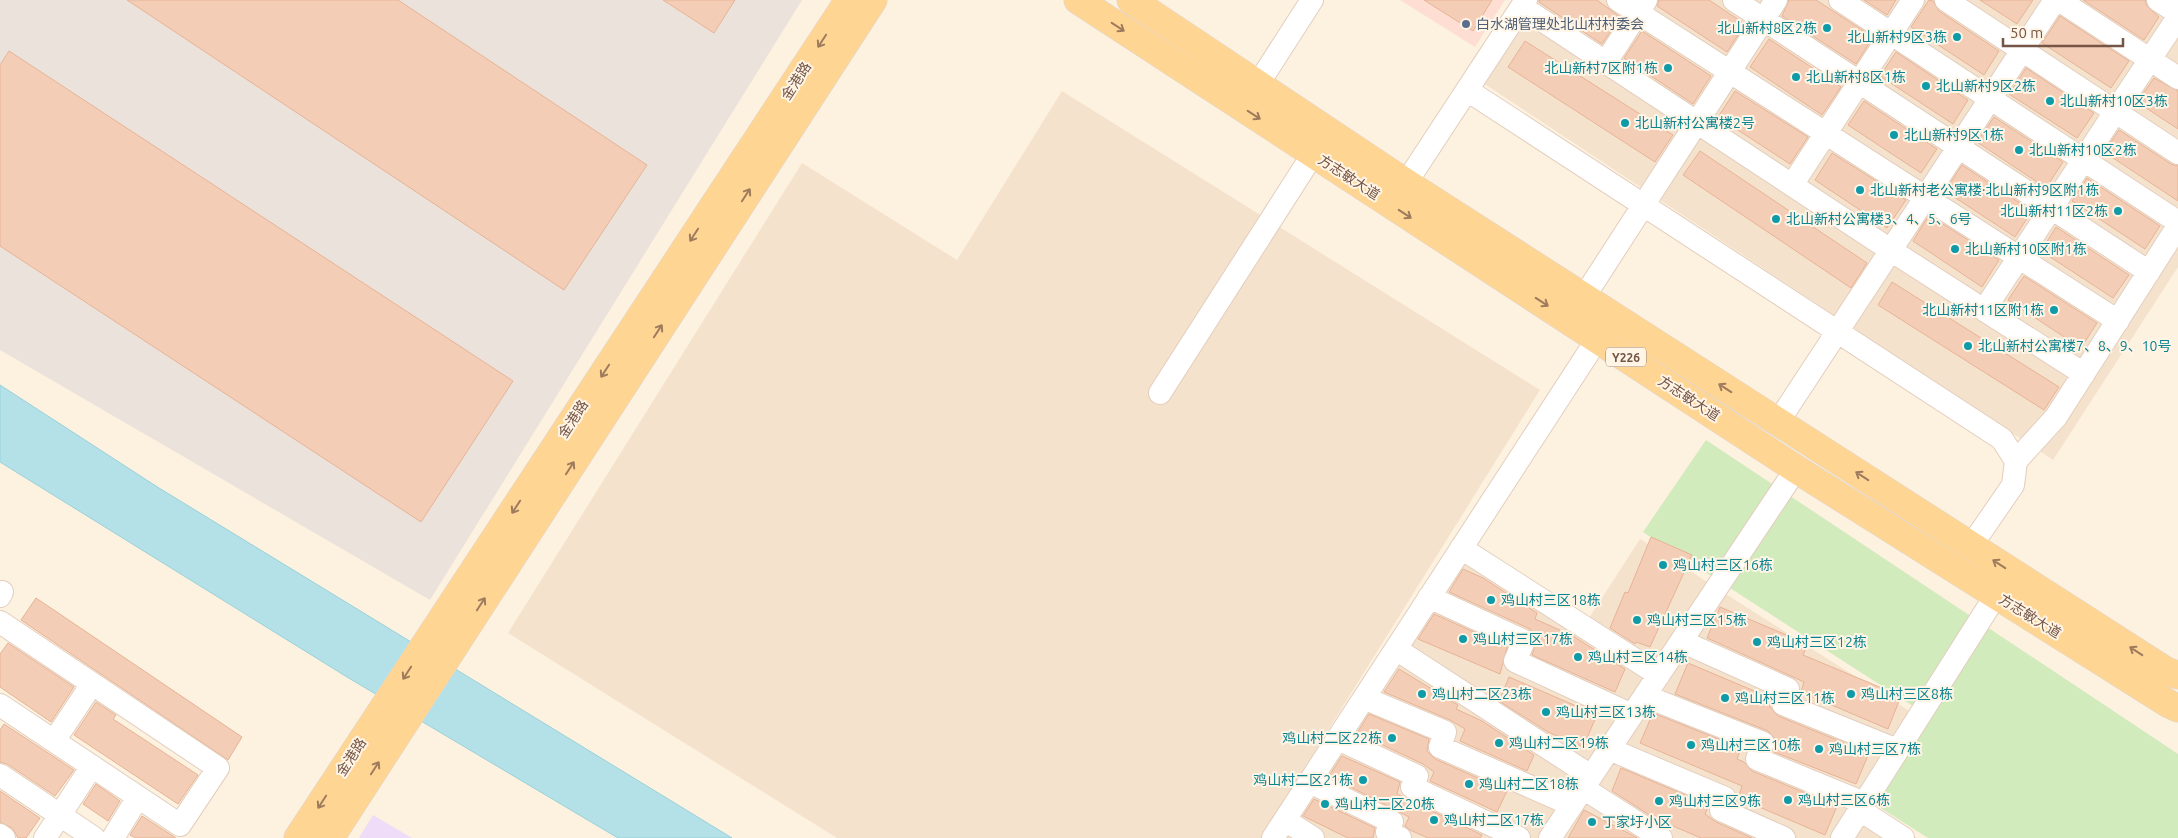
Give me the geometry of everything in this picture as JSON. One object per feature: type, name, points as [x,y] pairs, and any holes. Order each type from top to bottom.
[{"type":"main road","name":"方志敏大道","points":[[1078,0],[1796,469],[2175,709]]},
{"type":"main road","name":"方志敏大道","points":[[1140,2],[1406,183],[2166,671],[2178,675]]},
{"type":"main road","name":"金港路","points":[[298,838],[379,738],[858,5]]},
{"type":"main road","name":"金港路","points":[[330,838],[379,738]]},
{"type":"street","points":[[1258,84],[1312,0]]},
{"type":"street","points":[[1618,0],[1642,6],[1729,72],[2118,320]]},
{"type":"street","points":[[1734,0],[2149,272]]},
{"type":"street","points":[[1584,297],[1776,0]]},
{"type":"street","points":[[1840,0],[2178,222]]},
{"type":"street","points":[[1792,185],[1913,0]]},
{"type":"street","points":[[1946,0],[2178,153]]},
{"type":"street","points":[[1778,422],[1892,251],[2022,50],[2057,0],[2178,78]]},
{"type":"street","points":[[1984,310],[2178,15],[2158,0]]},
{"type":"street","points":[[1406,183],[1524,3],[1606,62],[1696,122],[2084,374]]},
{"type":"street","points":[[1606,62],[1642,6]]},
{"type":"street","points":[[1467,90],[2002,439],[2016,461]]},
{"type":"street","points":[[1160,393],[1313,154]]},
{"type":"street","points":[[1972,546],[2013,485],[2016,461],[2056,417],[2178,226]]},
{"type":"street","points":[[1313,838],[1279,829],[1598,338]]},
{"type":"street","points":[[1550,838],[1796,469]]},
{"type":"street","points":[[1461,548],[1659,675]]},
{"type":"street","points":[[1842,838],[1996,595]]},
{"type":"street","points":[[1429,598],[1524,641],[1515,661],[1632,715]]},
{"type":"street","points":[[0,622],[218,768],[180,825],[54,741],[1,709]]},
{"type":"street","points":[[1681,641],[1788,689],[1783,704],[1897,750]]},
{"type":"street","points":[[1396,649],[1582,790],[1650,835]]},
{"type":"street","points":[[54,741],[92,684]]},
{"type":"street","points":[[1645,696],[1763,743],[1756,759],[1862,806],[1903,838]]},
{"type":"street","points":[[1364,698],[1446,732],[1440,747],[1582,790]]},
{"type":"street","points":[[1338,739],[1417,776],[1412,787],[1519,838]]},
{"type":"street","points":[[1609,749],[1725,798],[1721,810],[1784,838]]},
{"type":"street","points":[[45,838],[92,766]]},
{"type":"street","points":[[0,776],[94,838]]},
{"type":"street","points":[[1310,782],[1392,822],[1387,832],[1400,838]]},
{"type":"street","points":[[113,838],[138,797]]},
{"type":"street","points":[[0,835],[4,838]]},
{"type":"shaded area","points":[[0,0],[802,0],[430,600],[0,350]]},
{"type":"shaded area","points":[[1400,0],[1505,0],[1475,47]]},
{"type":"shaded area","points":[[1512,0],[2178,0],[2178,267],[2053,460],[1465,71]]},
{"type":"shaded area","points":[[1062,91],[1540,390],[1261,838],[837,838],[508,633],[802,163],[957,260]]},
{"type":"shaded area","points":[[1640,539],[1914,714],[1858,800],[1917,838],[1661,838],[1590,793],[1599,778],[1403,652],[1471,546],[1587,621]]},
{"type":"shaded area","points":[[1396,654],[1589,778],[1647,838],[1265,838]]},
{"type":"shaded area","points":[[373,815],[412,838],[359,838]]},
{"type":"green space","points":[[1706,440],[2178,754],[2178,838],[1928,838],[1873,803],[1930,717],[1643,532]]},
{"type":"water","points":[[0,385],[159,488],[732,838],[618,838],[347,677],[0,462]]},
{"type":"building","points":[[127,0],[398,0],[647,165],[564,290]]},
{"type":"building","points":[[663,0],[735,0],[714,33]]},
{"type":"building","points":[[1424,0],[1492,0],[1473,31]]},
{"type":"building","points":[[1539,0],[1597,0],[1620,17],[1602,44],[1539,2]]},
{"type":"building","points":[[1659,0],[1709,0],[1745,24],[1727,52],[1657,6]]},
{"type":"building","name":"北山新村8区2栋","points":[[1789,0],[1816,0],[1873,37],[1856,64],[1782,16]]},
{"type":"building","points":[[1864,0],[1896,0],[1887,15]]},
{"type":"building","name":"北山新村9区3栋","points":[[1929,0],[1933,1],[1939,11],[1999,51],[1984,75],[1911,27]]},
{"type":"building","points":[[1980,0],[2033,0],[2017,24]]},
{"type":"building","points":[[2083,0],[2145,0],[2147,6],[2159,17],[2144,40]]},
{"type":"building","points":[[2060,16],[2129,61],[2111,88],[2042,43]]},
{"type":"building","name":"北山新村7区附1栋","points":[[1642,31],[1711,76],[1693,104],[1624,58]]},
{"type":"building","name":"北山新村8区1栋","points":[[1769,39],[1841,87],[1822,115],[1750,67]]},
{"type":"building","points":[[1525,41],[1673,135],[1655,162],[1508,67]]},
{"type":"building","points":[[9,51],[513,381],[421,522],[0,246],[0,65]]},
{"type":"building","name":"北山新村9区2栋","points":[[1896,52],[1968,100],[1953,124],[1880,76]]},
{"type":"building","name":"北山新村10区3栋","points":[[2026,68],[2094,113],[2077,138],[2009,94]]},
{"type":"building","points":[[2154,78],[2178,91],[2178,129],[2137,102]]},
{"type":"building","points":[[1735,91],[1808,137],[1790,164],[1718,117]]},
{"type":"building","name":"北山新村9区1栋","points":[[1864,101],[1937,149],[1921,173],[1848,125]]},
{"type":"building","name":"北山新村10区2栋","points":[[1994,117],[2063,162],[2046,188],[1977,142]]},
{"type":"building","points":[[2119,130],[2171,164],[2178,166],[2178,201],[2104,152]]},
{"type":"building","name":"北山新村公寓楼3、4、5、6号","points":[[1700,151],[1867,263],[1851,288],[1683,175]]},
{"type":"building","name":"北山新村老公寓楼·北山新村9区附1栋","points":[[1832,153],[1906,200],[1887,228],[1815,180]]},
{"type":"building","points":[[1962,165],[2032,211],[2015,237],[1945,191]]},
{"type":"building","name":"北山新村11区2栋","points":[[2087,178],[2160,226],[2145,249],[2072,201]]},
{"type":"building","name":"北山新村10区附1栋","points":[[1929,215],[1999,260],[1982,287],[1913,241]]},
{"type":"building","points":[[2056,227],[2129,275],[2113,298],[2041,251]]},
{"type":"building","name":"北山新村11区附1栋","points":[[2024,276],[2097,323],[2081,348],[2008,300]]},
{"type":"building","name":"北山新村公寓楼7、8、9、10号","points":[[1892,282],[2059,387],[2044,410],[1878,305]]},
{"type":"building","points":[[1651,537],[1692,555],[1650,647],[1636,642],[1635,644],[1610,628],[1625,592],[1628,593]]},
{"type":"building","points":[[1463,569],[1483,578],[1537,613],[1535,619],[1573,636],[1625,669],[1615,692],[1532,655],[1537,640],[1530,629],[1449,592]]},
{"type":"building","points":[[36,598],[242,737],[228,760],[21,620]]},
{"type":"building","points":[[1720,607],[1808,644],[1803,655],[1901,696],[1888,729],[1801,692],[1804,682],[1707,638]]},
{"type":"building","name":"鸡山村三区17栋","points":[[1434,614],[1507,647],[1500,674],[1418,639]]},
{"type":"building","points":[[8,643],[74,687],[51,722],[0,687],[0,654]]},
{"type":"building","points":[[1688,663],[1771,698],[1770,707],[1778,716],[1869,753],[1856,784],[1774,752],[1776,740],[1768,731],[1675,694]]},
{"type":"building","points":[[1399,669],[1458,705],[1456,709],[1482,721],[1534,755],[1527,771],[1460,741],[1465,729],[1450,720],[1384,692]]},
{"type":"building","name":"鸡山村三区13栋","points":[[1509,677],[1597,715],[1583,747],[1548,732],[1499,701]]},
{"type":"building","points":[[96,702],[116,715],[113,719],[198,775],[178,804],[74,735]]},
{"type":"building","points":[[1653,713],[1741,748],[1737,759],[1744,762],[1752,771],[1837,806],[1825,835],[1738,798],[1742,786],[1640,743]]},
{"type":"building","points":[[1369,714],[1429,739],[1427,751],[1435,759],[1507,791],[1497,812],[1430,781],[1434,772],[1423,764],[1357,733]]},
{"type":"building","points":[[4,724],[74,770],[55,796],[7,764],[0,762],[0,730]]},
{"type":"building","points":[[1342,756],[1400,782],[1397,794],[1482,835],[1480,838],[1428,838],[1410,830],[1405,826],[1409,817],[1329,776]]},
{"type":"building","name":"鸡山村三区9栋","points":[[1621,768],[1709,805],[1705,814],[1716,822],[1752,838],[1701,838],[1654,818],[1612,791]]},
{"type":"building","points":[[96,784],[120,801],[108,821],[83,804]]},
{"type":"building","points":[[0,791],[40,818],[26,838],[18,838],[12,828],[0,822]]},
{"type":"building","name":"鸡山村二区20栋","points":[[1314,799],[1375,828],[1373,838],[1348,838],[1303,816]]},
{"type":"building","name":"丁家圩小区","points":[[1584,810],[1630,834],[1637,838],[1568,838]]},
{"type":"building","points":[[142,816],[176,838],[136,838],[130,835]]},
{"type":"place","name":"白水湖管理处北山村村委会","points":[[1466,24]]},
{"type":"place","name":"北山新村8区2栋","points":[[1827,28]]},
{"type":"place","name":"北山新村9区3栋","points":[[1957,37]]},
{"type":"place","name":"北山新村7区附1栋","points":[[1668,68]]},
{"type":"place","name":"北山新村8区1栋","points":[[1796,77]]},
{"type":"place","name":"北山新村9区2栋","points":[[1926,86]]},
{"type":"place","name":"北山新村10区3栋","points":[[2050,101]]},
{"type":"place","name":"北山新村公寓楼2号","points":[[1625,123]]},
{"type":"place","name":"北山新村9区1栋","points":[[1894,135]]},
{"type":"place","name":"北山新村10区2栋","points":[[2019,150]]},
{"type":"place","name":"北山新村老公寓楼·北山新村9区附1栋","points":[[1860,190]]},
{"type":"place","name":"北山新村11区2栋","points":[[2118,211]]},
{"type":"place","name":"北山新村公寓楼3、4、5、6号","points":[[1776,219]]},
{"type":"place","name":"北山新村10区附1栋","points":[[1955,249]]},
{"type":"place","name":"北山新村11区附1栋","points":[[2054,310]]},
{"type":"place","name":"北山新村公寓楼7、8、9、10号","points":[[1968,346]]},
{"type":"place","name":"鸡山村三区16栋","points":[[1663,565]]},
{"type":"place","name":"鸡山村三区18栋","points":[[1491,600]]},
{"type":"place","name":"鸡山村三区15栋","points":[[1637,620]]},
{"type":"place","name":"鸡山村三区17栋","points":[[1463,639]]},
{"type":"place","name":"鸡山村三区12栋","points":[[1757,642]]},
{"type":"place","name":"鸡山村三区14栋","points":[[1578,657]]},
{"type":"place","name":"鸡山村二区23栋","points":[[1422,694]]},
{"type":"place","name":"鸡山村三区8栋","points":[[1851,694]]},
{"type":"place","name":"鸡山村三区11栋","points":[[1725,698]]},
{"type":"place","name":"鸡山村三区13栋","points":[[1546,712]]},
{"type":"place","name":"鸡山村二区22栋","points":[[1392,738]]},
{"type":"place","name":"鸡山村二区19栋","points":[[1499,743]]},
{"type":"place","name":"鸡山村三区10栋","points":[[1691,745]]},
{"type":"place","name":"鸡山村三区7栋","points":[[1819,749]]},
{"type":"place","name":"鸡山村二区21栋","points":[[1363,780]]},
{"type":"place","name":"鸡山村二区18栋","points":[[1469,784]]},
{"type":"place","name":"鸡山村三区6栋","points":[[1788,800]]},
{"type":"place","name":"鸡山村三区9栋","points":[[1659,801]]},
{"type":"place","name":"鸡山村二区20栋","points":[[1325,804]]},
{"type":"place","name":"鸡山村二区17栋","points":[[1434,820]]},
{"type":"place","name":"丁家圩小区","points":[[1592,822]]}]
